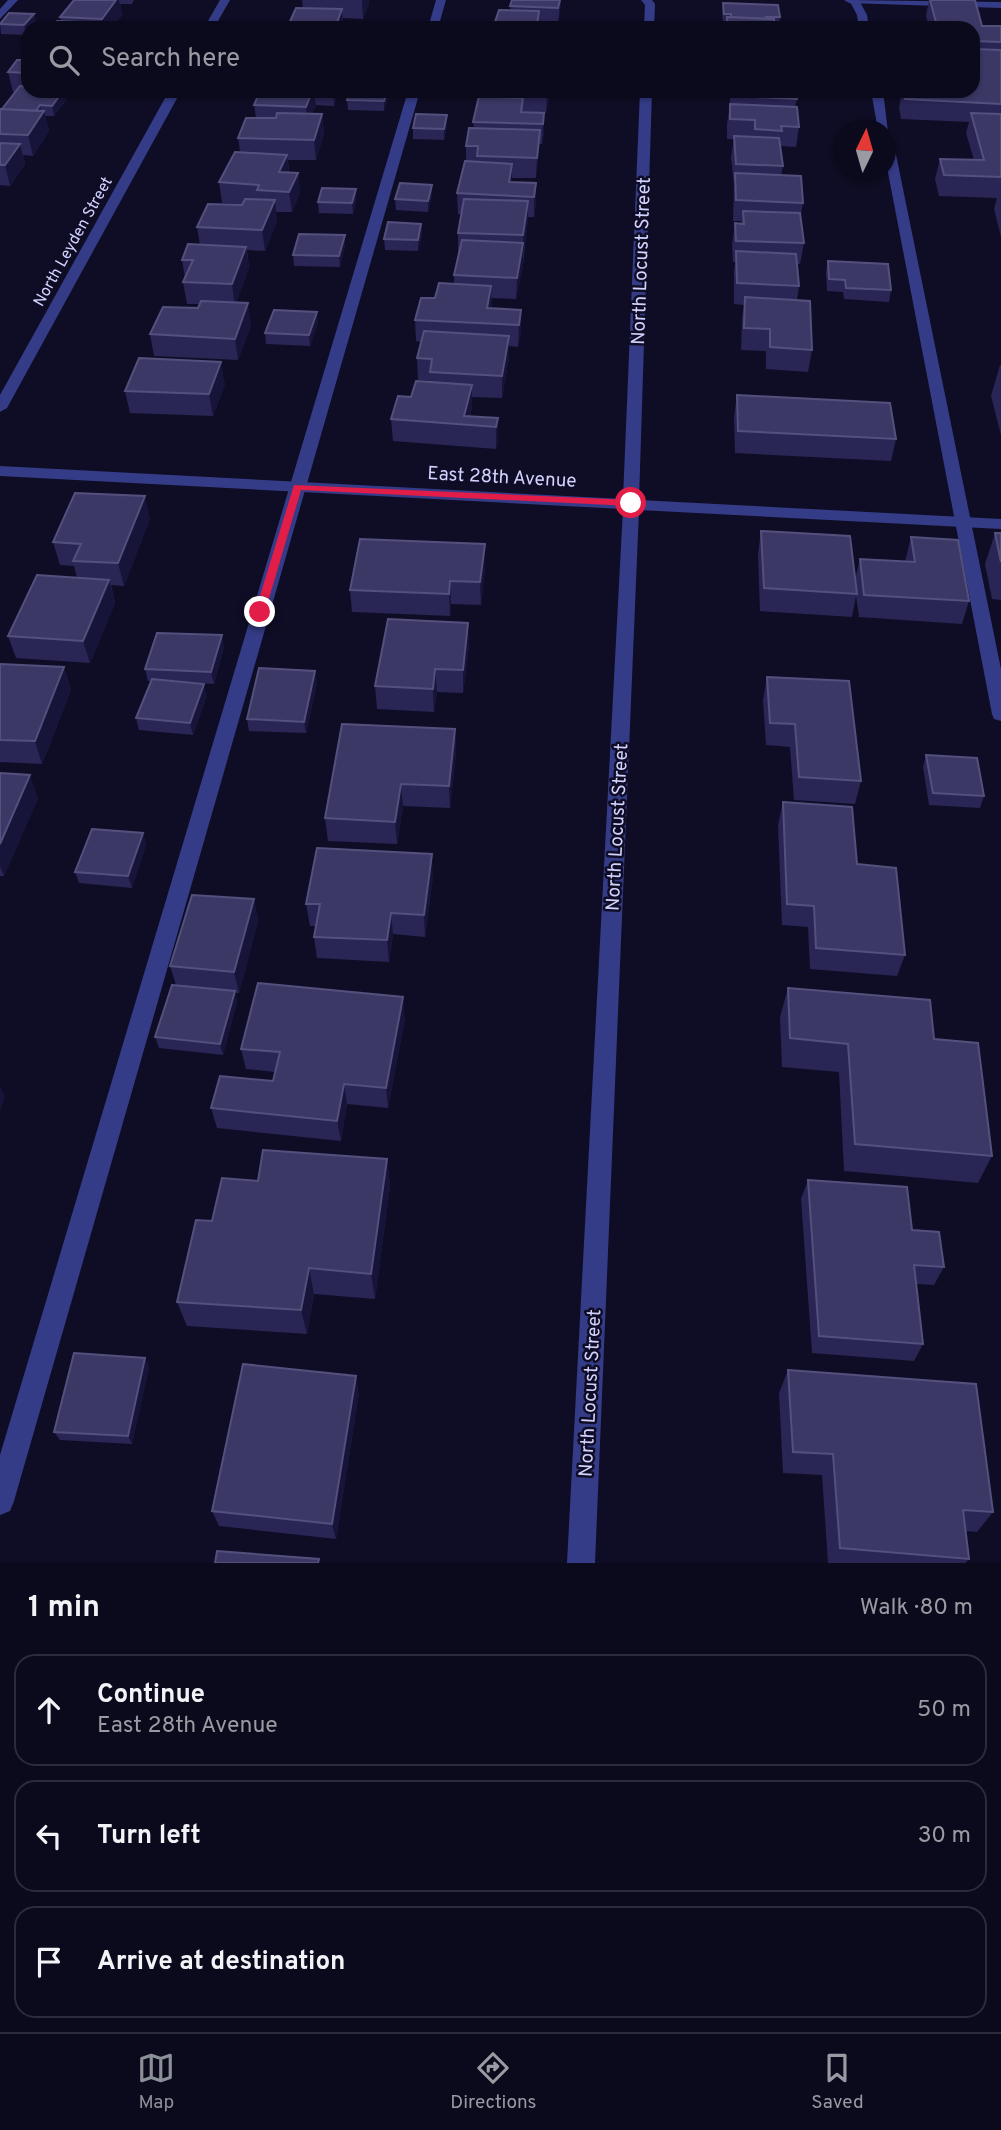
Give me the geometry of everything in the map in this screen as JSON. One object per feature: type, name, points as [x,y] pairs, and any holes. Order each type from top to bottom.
[{"type":"street","points":[[0,16],[13,0]]},
{"type":"street","points":[[213,21],[225,0]]},
{"type":"street","points":[[435,21],[441,0]]},
{"type":"street","points":[[646,0],[650,4],[649,21]]},
{"type":"street","points":[[852,0],[1001,5]]},
{"type":"street","points":[[852,0],[863,21]]},
{"type":"street","name":"North Leyden Street","points":[[0,408],[171,98]]},
{"type":"street","points":[[0,1501],[412,98]]},
{"type":"street","name":"North Locust Street","points":[[581,1563],[631,503],[646,98]]},
{"type":"street","points":[[878,98],[882,119]]},
{"type":"street","points":[[895,182],[1001,714]]},
{"type":"street","name":"East 28th Avenue","points":[[0,471],[1001,524]]},
{"type":"building","points":[[74,0],[116,0],[102,19],[60,17]]},
{"type":"building","points":[[512,0],[560,0],[558,8],[510,6]]},
{"type":"building","points":[[930,0],[975,0],[982,26],[1001,26],[1001,42],[980,41],[980,21],[936,21]]},
{"type":"building","points":[[723,3],[778,5],[780,17],[731,17],[731,14],[724,14]]},
{"type":"building","points":[[296,8],[342,9],[338,21],[290,21]]},
{"type":"building","points":[[499,10],[539,11],[537,21],[495,21]]},
{"type":"building","points":[[9,13],[34,14],[28,21],[21,21],[21,25],[0,24]]},
{"type":"building","points":[[727,17],[774,19],[774,21],[727,21]]},
{"type":"building","points":[[980,49],[1001,50],[1001,104],[905,99],[980,98]]},
{"type":"building","points":[[17,60],[21,60],[21,73],[8,72]]},
{"type":"building","points":[[20,86],[21,98],[58,98],[52,106],[40,105],[36,111],[2,109]]},
{"type":"building","points":[[257,98],[309,98],[306,107],[254,105]]},
{"type":"building","points":[[348,98],[385,98],[384,101],[347,100]]},
{"type":"building","points":[[479,98],[523,98],[521,112],[544,113],[543,124],[473,122]]},
{"type":"building","points":[[730,104],[797,107],[799,127],[781,126],[782,131],[755,129],[755,120],[730,119]]},
{"type":"building","points":[[0,109],[44,111],[28,135],[0,134]]},
{"type":"building","points":[[277,113],[322,114],[314,140],[238,138],[246,118],[276,118]]},
{"type":"building","points":[[971,113],[1001,114],[1001,177],[944,175],[940,159],[984,160]]},
{"type":"building","points":[[416,114],[447,115],[444,129],[413,128]]},
{"type":"building","points":[[469,128],[540,130],[537,158],[477,156],[478,146],[466,146]]},
{"type":"building","points":[[734,136],[779,138],[783,166],[736,164]]},
{"type":"building","points":[[0,143],[20,144],[5,165],[0,165]]},
{"type":"building","points":[[235,152],[287,155],[279,172],[298,173],[289,192],[257,190],[259,185],[219,182]]},
{"type":"building","points":[[465,161],[512,164],[509,182],[536,183],[534,197],[457,193]]},
{"type":"building","points":[[735,173],[801,176],[803,203],[736,200]]},
{"type":"building","points":[[400,183],[432,185],[428,201],[395,199]]},
{"type":"building","points":[[322,188],[356,189],[352,203],[318,202]]},
{"type":"building","points":[[245,199],[275,200],[262,230],[197,227],[208,204],[242,205]]},
{"type":"building","points":[[464,199],[528,201],[523,235],[458,233]]},
{"type":"building","points":[[743,211],[800,213],[804,243],[736,241],[735,223],[744,224]]},
{"type":"building","points":[[388,222],[421,224],[418,240],[384,239]]},
{"type":"building","points":[[299,234],[345,235],[339,256],[293,255]]},
{"type":"building","points":[[462,240],[523,243],[517,278],[454,275]]},
{"type":"building","points":[[188,244],[246,247],[232,284],[183,282],[193,260],[182,260]]},
{"type":"building","points":[[736,251],[796,254],[799,286],[737,283]]},
{"type":"building","points":[[828,261],[888,264],[891,290],[846,288],[845,280],[829,279]]},
{"type":"building","points":[[439,283],[491,286],[487,308],[521,310],[519,325],[415,320],[421,298],[435,298]]},
{"type":"building","points":[[745,297],[810,301],[812,350],[770,347],[770,329],[744,328]]},
{"type":"building","points":[[201,301],[248,303],[235,339],[150,334],[163,307],[198,308]]},
{"type":"building","points":[[274,310],[317,312],[309,335],[265,333]]},
{"type":"building","points":[[424,331],[509,336],[502,376],[430,372],[432,359],[417,358]]},
{"type":"building","points":[[139,358],[221,362],[209,394],[125,391]]},
{"type":"building","points":[[416,381],[472,385],[464,416],[498,418],[496,427],[391,419],[398,396],[411,397]]},
{"type":"building","points":[[737,395],[890,403],[896,439],[738,431]]},
{"type":"building","points":[[75,493],[145,496],[118,563],[73,561],[81,544],[53,542]]},
{"type":"building","points":[[761,531],[850,536],[857,594],[764,588]]},
{"type":"building","points":[[995,533],[1001,533],[1001,562]]},
{"type":"building","points":[[911,537],[958,540],[969,601],[864,595],[860,559],[915,562]]},
{"type":"building","points":[[360,539],[485,544],[480,582],[450,581],[449,594],[350,590]]},
{"type":"building","points":[[37,575],[109,580],[83,641],[8,636]]},
{"type":"building","points":[[388,619],[468,623],[463,670],[435,669],[433,689],[375,686]]},
{"type":"building","points":[[157,633],[222,635],[211,672],[145,669]]},
{"type":"building","points":[[0,664],[64,667],[35,741],[0,740]]},
{"type":"building","points":[[259,668],[315,671],[304,722],[247,719]]},
{"type":"building","points":[[767,677],[849,681],[861,781],[799,777],[795,724],[770,723]]},
{"type":"building","points":[[152,679],[204,684],[190,723],[136,718]]},
{"type":"building","points":[[342,724],[455,729],[449,786],[401,784],[395,822],[325,818]]},
{"type":"building","points":[[926,755],[977,758],[984,796],[933,793]]},
{"type":"building","points":[[0,773],[30,775],[0,844]]},
{"type":"building","points":[[783,802],[852,807],[857,864],[896,868],[905,955],[816,948],[814,906],[787,904]]},
{"type":"building","points":[[92,829],[143,833],[128,876],[75,872]]},
{"type":"building","points":[[317,848],[432,854],[424,915],[391,913],[387,940],[314,937],[320,904],[306,904]]},
{"type":"building","points":[[192,895],[254,899],[234,972],[170,966]]},
{"type":"building","points":[[258,983],[403,997],[386,1088],[344,1084],[337,1121],[211,1108],[220,1076],[273,1081],[280,1052],[241,1049]]},
{"type":"building","points":[[172,985],[235,991],[220,1044],[155,1037]]},
{"type":"building","points":[[788,988],[930,1000],[934,1039],[978,1043],[992,1156],[855,1144],[848,1044],[790,1038]]},
{"type":"building","points":[[263,1150],[387,1159],[371,1274],[309,1268],[301,1310],[177,1302],[196,1220],[212,1221],[222,1178],[258,1181]]},
{"type":"building","points":[[808,1180],[907,1187],[912,1230],[939,1232],[944,1267],[914,1265],[923,1344],[819,1336]]},
{"type":"building","points":[[74,1353],[145,1358],[128,1436],[54,1432]]},
{"type":"building","points":[[243,1364],[356,1376],[332,1524],[212,1511]]},
{"type":"building","points":[[788,1370],[976,1384],[993,1512],[963,1510],[969,1559],[840,1548],[833,1454],[793,1452]]},
{"type":"building","points":[[217,1551],[319,1559],[318,1563],[215,1563]]},
{"type":"route","points":[[260,612],[297,487],[631,503]]}]
